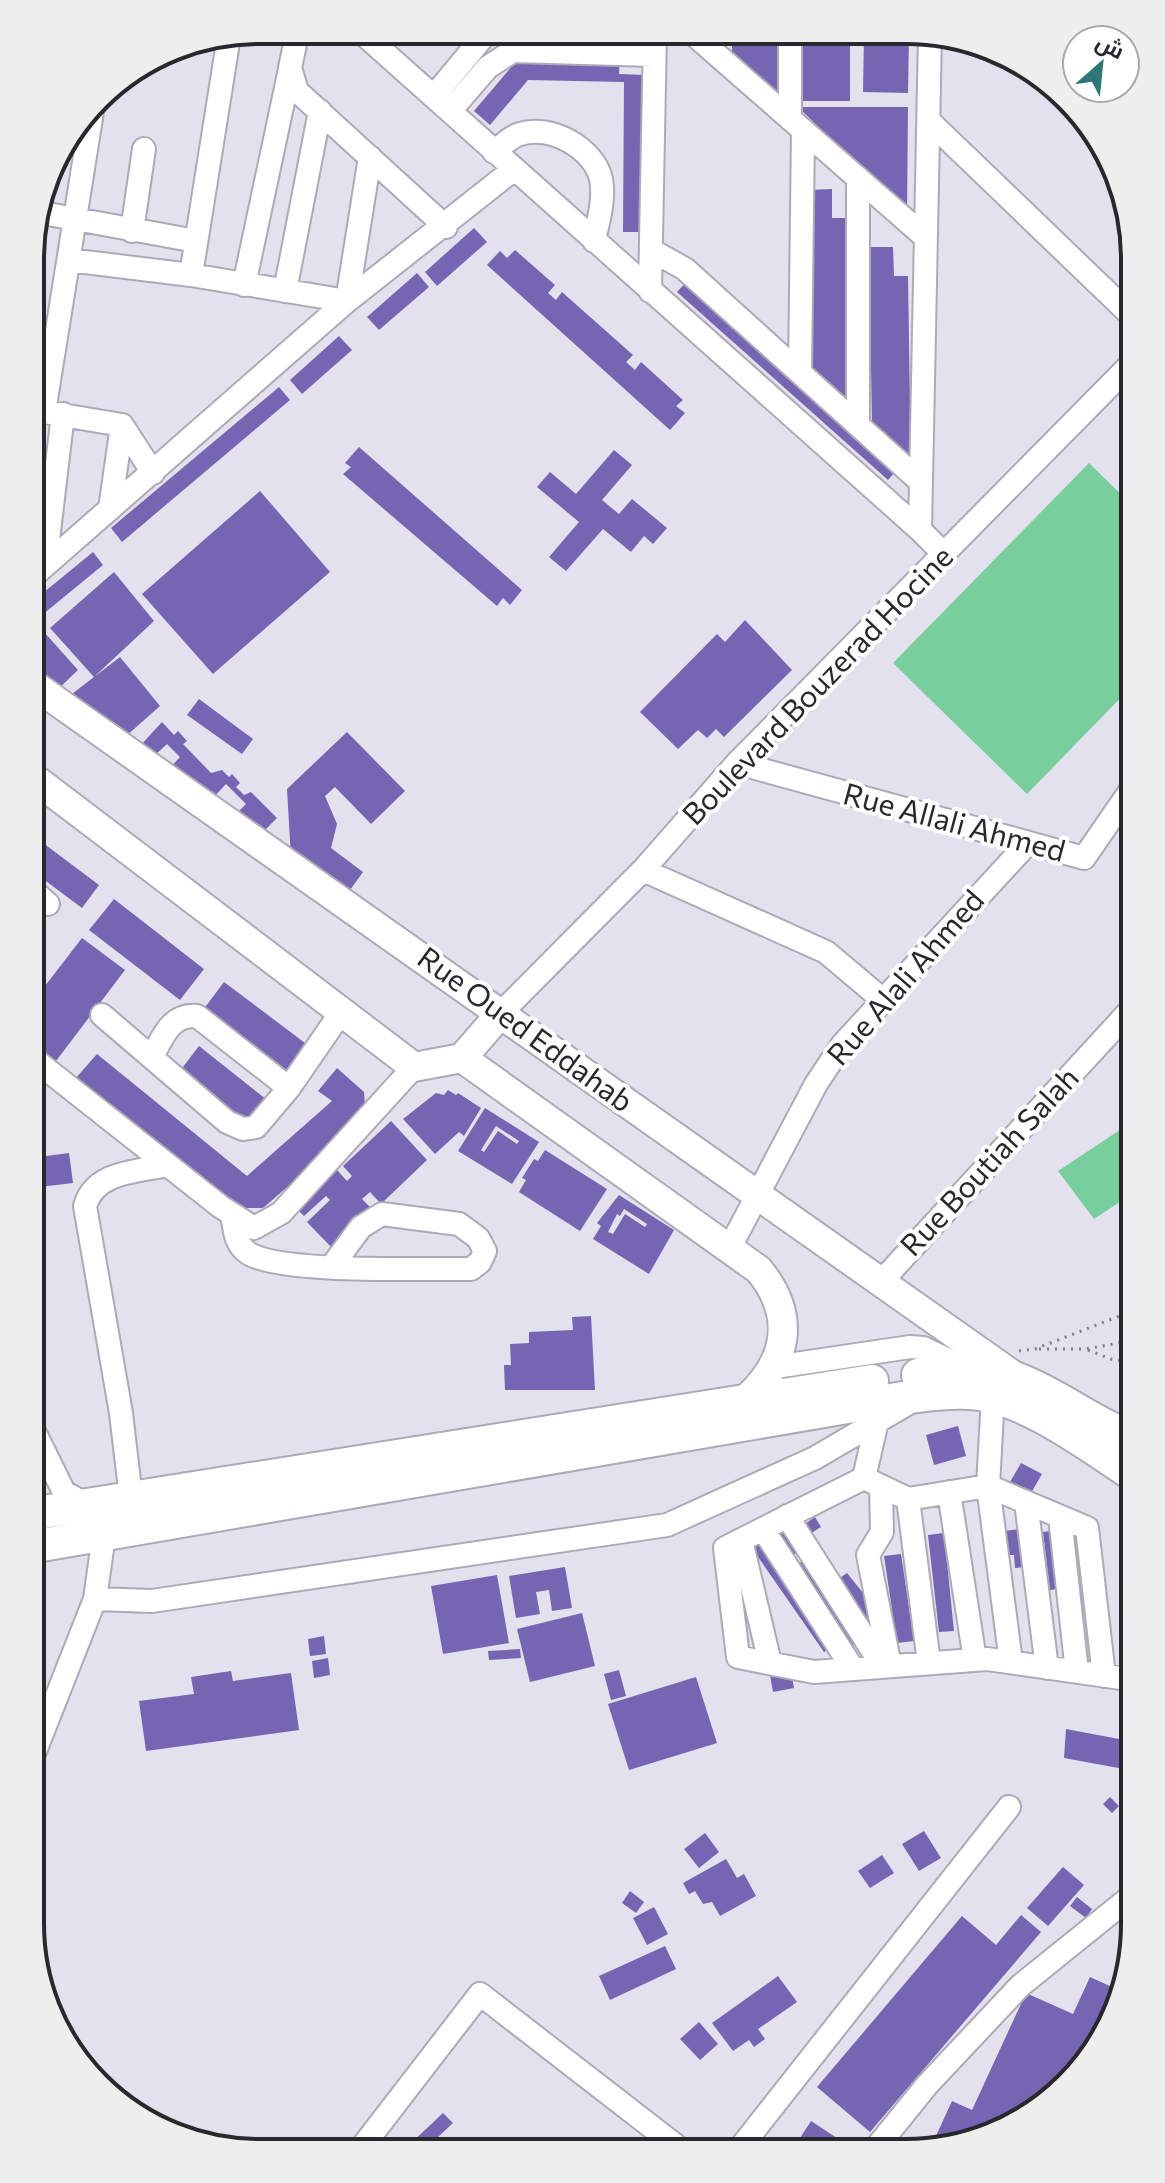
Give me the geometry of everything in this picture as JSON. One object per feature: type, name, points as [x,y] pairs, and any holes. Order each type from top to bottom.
[{"type":"highway","points":[[44,1512],[978,1363],[1023,1408],[1121,1468]]},
{"type":"highway","points":[[44,1545],[916,1398],[1006,1388],[1121,1433]]},
{"type":"main road","name":"Rue Oued Eddahab","points":[[44,692],[502,1012],[879,1284],[978,1363]]},
{"type":"main road","points":[[44,786],[414,1067],[462,1058],[502,1012]]},
{"type":"main road","points":[[462,1058],[759,1270],[776,1291],[783,1342],[775,1367],[744,1401]]},
{"type":"street","points":[[244,285],[295,44]]},
{"type":"street","points":[[375,44],[945,555]]},
{"type":"street","points":[[442,104],[480,44]]},
{"type":"street","points":[[650,291],[654,44]]},
{"type":"street","points":[[705,44],[924,236]]},
{"type":"street","points":[[723,44],[724,61]]},
{"type":"street","points":[[791,44],[797,124],[800,372]]},
{"type":"street","points":[[920,530],[930,46]]},
{"type":"street","points":[[191,275],[227,47]]},
{"type":"street","points":[[442,104],[513,51],[654,55]]},
{"type":"street","points":[[290,68],[297,91],[446,227]]},
{"type":"street","points":[[285,291],[320,111]]},
{"type":"street","points":[[929,121],[1121,306]]},
{"type":"street","points":[[44,451],[46,411],[90,127]]},
{"type":"street","points":[[494,152],[519,134],[553,133],[580,148],[600,176],[602,201],[594,241]]},
{"type":"street","points":[[132,231],[144,149]]},
{"type":"street","points":[[347,301],[370,157]]},
{"type":"street","points":[[44,566],[347,301],[446,227],[513,170]]},
{"type":"street","points":[[858,178],[858,425]]},
{"type":"street","points":[[49,214],[196,241]]},
{"type":"street","points":[[651,250],[685,269],[921,482]]},
{"type":"street","points":[[69,260],[191,275],[347,301]]},
{"type":"street","name":"Boulevard Bouzerad Hocine","points":[[502,1012],[643,870],[737,763],[1121,374]]},
{"type":"street","points":[[46,411],[122,425],[153,473]]},
{"type":"street","points":[[110,509],[122,425]]},
{"type":"street","name":"Rue Allali Ahmed","points":[[737,763],[1084,858],[1121,806]]},
{"type":"street","name":"Rue Alali Ahmed","points":[[729,1249],[816,1084],[842,1045],[1027,844]]},
{"type":"street","points":[[643,870],[826,952],[883,1000]]},
{"type":"street","points":[[102,1015],[227,1122],[243,1129],[256,1127],[289,1088],[342,1011]]},
{"type":"street","points":[[152,1057],[169,1026],[184,1015],[197,1016],[289,1088]]},
{"type":"street","name":"Rue Boutiah Salah","points":[[879,1284],[1121,1020]]},
{"type":"street","points":[[44,1067],[167,1165],[254,1228],[281,1213],[414,1067]]},
{"type":"street","points":[[131,1498],[121,1413],[85,1206],[90,1191],[105,1179],[167,1165]]},
{"type":"street","points":[[232,1214],[236,1241],[249,1253],[281,1265],[471,1269],[480,1262],[485,1251],[478,1238],[459,1224],[382,1214],[361,1227],[332,1266]]},
{"type":"street","points":[[775,1367],[916,1347],[978,1363]]},
{"type":"street","points":[[1006,1388],[988,1486],[1011,1662]]},
{"type":"street","points":[[95,1599],[152,1601],[667,1525],[815,1458],[916,1398]]},
{"type":"street","points":[[877,1421],[872,1482],[882,1532],[868,1555],[887,1667]]},
{"type":"street","points":[[44,1451],[64,1492],[87,1505]]},
{"type":"street","points":[[1104,1676],[1087,1528],[988,1486],[908,1499],[872,1482],[787,1516],[725,1548],[738,1657],[814,1672],[975,1660],[1011,1662],[1047,1668],[1104,1676],[1121,1678]]},
{"type":"street","points":[[949,1492],[975,1660]]},
{"type":"street","points":[[908,1499],[929,1663]]},
{"type":"street","points":[[1026,1502],[1047,1668]]},
{"type":"street","points":[[787,1516],[887,1667]]},
{"type":"street","points":[[1060,1517],[1077,1672]]},
{"type":"street","points":[[763,1529],[853,1669]]},
{"type":"street","points":[[44,1728],[95,1599],[104,1535]]},
{"type":"street","points":[[747,2139],[1009,1807]]},
{"type":"street","points":[[883,2139],[927,2085],[1020,1986],[1121,1904]]},
{"type":"street","points":[[368,2139],[480,1994],[667,2139]]},
{"type":"path","points":[[978,1363],[1035,1349],[1121,1315]]},
{"type":"path","points":[[1035,1349],[1086,1349],[1121,1343]]},
{"type":"path","points":[[1086,1349],[1121,1360]]},
{"type":"green space","points":[[1089,463],[1121,494],[1121,697],[1027,794],[893,663]]},
{"type":"green space","points":[[1121,1129],[1121,1201],[1094,1219],[1058,1171]]},
{"type":"building","points":[[540,44],[589,44],[589,49]]},
{"type":"building","points":[[604,44],[642,44],[642,52],[604,51]]},
{"type":"building","points":[[732,44],[784,44],[787,101],[732,55]]},
{"type":"building","points":[[793,44],[850,44],[850,101],[794,101]]},
{"type":"building","points":[[864,44],[909,44],[908,93],[863,92]]},
{"type":"building","points":[[529,57],[620,58],[619,74],[645,75],[645,232],[623,232],[624,82],[528,80],[490,125],[474,111],[513,65]]},
{"type":"building","points":[[798,107],[908,107],[907,213]]},
{"type":"building","points":[[832,189],[832,218],[846,218],[850,413],[810,368],[807,190]]},
{"type":"building","points":[[474,228],[487,242],[437,286],[425,272]]},
{"type":"building","points":[[869,247],[893,247],[894,276],[908,276],[911,471],[872,426]]},
{"type":"building","points":[[515,250],[555,285],[548,293],[556,300],[562,292],[633,355],[626,362],[635,370],[641,362],[683,400],[676,406],[685,413],[670,430],[487,265],[500,251],[507,258]]},
{"type":"building","points":[[417,273],[429,287],[379,330],[367,317]]},
{"type":"building","points":[[690,278],[900,466],[888,480],[677,292]]},
{"type":"building","points":[[339,336],[352,350],[302,394],[290,380]]},
{"type":"building","points":[[279,387],[290,400],[122,542],[111,528]]},
{"type":"building","points":[[359,447],[522,590],[510,605],[503,598],[497,606],[343,474],[351,467],[345,463]]},
{"type":"building","points":[[614,450],[632,465],[602,500],[619,514],[632,499],[667,528],[653,544],[644,536],[631,552],[603,529],[566,571],[549,557],[579,522],[537,487],[550,472],[576,494]]},
{"type":"building","points":[[260,491],[330,572],[213,674],[142,594]]},
{"type":"building","points":[[93,552],[103,565],[44,613],[44,592]]},
{"type":"building","points":[[114,572],[154,621],[94,677],[50,628]]},
{"type":"building","points":[[745,620],[792,670],[724,737],[716,729],[707,738],[698,730],[678,749],[640,712],[717,634],[725,642]]},
{"type":"building","points":[[44,632],[78,670],[56,691],[44,683]]},
{"type":"building","points":[[120,657],[160,706],[125,737],[68,697]]},
{"type":"building","points":[[199,699],[253,739],[242,754],[187,715]]},
{"type":"building","points":[[162,722],[174,735],[178,731],[187,741],[183,744],[211,773],[222,770],[229,777],[232,774],[240,783],[236,787],[244,795],[251,792],[277,818],[260,835],[234,816],[246,804],[226,784],[211,800],[169,769],[180,757],[167,744],[153,757],[139,747]]},
{"type":"building","points":[[347,732],[405,791],[371,824],[335,787],[325,796],[337,824],[331,848],[363,872],[345,897],[291,858],[287,789]]},
{"type":"building","points":[[44,844],[99,885],[82,908],[44,880]]},
{"type":"building","points":[[114,899],[204,969],[180,1000],[89,930]]},
{"type":"building","points":[[82,938],[125,970],[53,1065],[44,1058],[44,987]]},
{"type":"building","points":[[224,982],[309,1046],[287,1074],[203,1010]]},
{"type":"building","points":[[199,1046],[267,1100],[247,1125],[179,1072]]},
{"type":"building","points":[[97,1054],[247,1176],[332,1101],[318,1091],[337,1068],[364,1092],[366,1119],[263,1208],[241,1208],[75,1079]]},
{"type":"building","points":[[448,1090],[481,1108],[464,1136],[459,1132],[435,1154],[403,1119],[436,1093],[444,1095]]},
{"type":"building","points":[[485,1108],[539,1142],[512,1184],[458,1151]],"holes":[[[496,1126],[519,1141],[517,1144],[498,1131],[484,1152],[481,1150]]]},
{"type":"building","points":[[391,1121],[427,1160],[381,1204],[370,1192],[362,1199],[373,1210],[332,1248],[307,1222],[330,1200],[326,1196],[304,1216],[296,1208],[337,1170],[347,1181],[352,1176],[343,1166]]},
{"type":"building","points":[[545,1150],[607,1189],[580,1231],[519,1192],[526,1180],[522,1178],[534,1159],[538,1161]]},
{"type":"building","points":[[69,1153],[73,1183],[44,1186],[44,1156]]},
{"type":"building","points":[[619,1195],[674,1230],[649,1274],[593,1239],[601,1226],[597,1223]],"holes":[[[624,1209],[647,1224],[645,1227],[625,1214],[613,1234],[608,1232],[617,1214],[620,1216]]]},
{"type":"building","points":[[591,1316],[595,1390],[505,1390],[504,1365],[511,1365],[510,1344],[529,1343],[529,1332],[573,1330],[572,1317]]},
{"type":"building","points":[[958,1426],[966,1456],[934,1465],[926,1435]]},
{"type":"building","points":[[1021,1463],[1042,1474],[1031,1493],[1010,1482]]},
{"type":"building","points":[[815,1517],[821,1527],[808,1535],[802,1526]]},
{"type":"building","points":[[785,1523],[804,1547],[792,1556],[773,1533]]},
{"type":"building","points":[[1020,1529],[1023,1567],[1015,1568],[1014,1555],[1006,1555],[1004,1531]]},
{"type":"building","points":[[1057,1530],[1064,1588],[1050,1590],[1043,1532]]},
{"type":"building","points":[[944,1533],[954,1631],[939,1632],[928,1535]]},
{"type":"building","points":[[762,1535],[836,1643],[824,1652],[749,1544]]},
{"type":"building","points":[[901,1554],[914,1641],[897,1643],[884,1556]]},
{"type":"building","points":[[807,1558],[865,1636],[852,1646],[794,1567]]},
{"type":"building","points":[[565,1567],[572,1608],[552,1611],[549,1590],[536,1592],[540,1614],[516,1618],[509,1576]]},
{"type":"building","points":[[847,1573],[880,1614],[867,1624],[834,1582]]},
{"type":"building","points":[[497,1575],[509,1643],[443,1654],[431,1586]]},
{"type":"building","points":[[582,1613],[595,1666],[530,1682],[517,1629]]},
{"type":"building","points":[[324,1636],[326,1654],[310,1656],[308,1639]]},
{"type":"building","points":[[520,1649],[521,1658],[489,1660],[488,1651]]},
{"type":"building","points":[[328,1658],[330,1675],[314,1678],[312,1661]]},
{"type":"building","points":[[619,1670],[626,1696],[611,1700],[604,1674]]},
{"type":"building","points":[[231,1671],[233,1681],[291,1673],[299,1730],[146,1751],[139,1701],[194,1694],[191,1677]]},
{"type":"building","points":[[791,1671],[794,1688],[773,1692],[770,1675]]},
{"type":"building","points":[[696,1677],[717,1743],[629,1770],[608,1704]]},
{"type":"building","points":[[1066,1729],[1121,1739],[1121,1768],[1064,1758]]},
{"type":"building","points":[[1110,1797],[1119,1806],[1112,1813],[1103,1804]]},
{"type":"building","points":[[924,1831],[941,1858],[919,1871],[902,1844]]},
{"type":"building","points":[[705,1833],[719,1852],[699,1868],[684,1849]]},
{"type":"building","points":[[882,1855],[894,1873],[870,1888],[858,1871]]},
{"type":"building","points":[[726,1859],[737,1878],[744,1874],[756,1896],[720,1916],[712,1902],[703,1904],[695,1891],[689,1894],[683,1883]]},
{"type":"building","points":[[1063,1867],[1084,1885],[1048,1926],[1027,1908]]},
{"type":"building","points":[[630,1891],[644,1902],[636,1913],[622,1903]]},
{"type":"building","points":[[1077,1897],[1092,1909],[1086,1918],[1070,1906]]},
{"type":"building","points":[[654,1907],[668,1934],[647,1945],[633,1918]]},
{"type":"building","points":[[1021,1915],[1041,1932],[870,2132],[817,2087],[962,1916],[996,1945]]},
{"type":"building","points":[[665,1946],[676,1969],[610,2000],[599,1976]]},
{"type":"building","points":[[778,1976],[797,2002],[758,2029],[765,2039],[754,2047],[749,2040],[733,2051],[712,2023]]},
{"type":"building","points":[[1090,1977],[1111,1987],[1092,2031],[1058,2076],[1037,2094],[988,2123],[936,2137],[952,2101],[972,2110],[1026,1993],[1073,2014]]},
{"type":"building","points":[[699,2022],[718,2044],[700,2060],[680,2039]]},
{"type":"building","points":[[443,2113],[453,2123],[436,2139],[415,2139]]},
{"type":"building","points":[[811,2121],[838,2139],[802,2139]]}]
